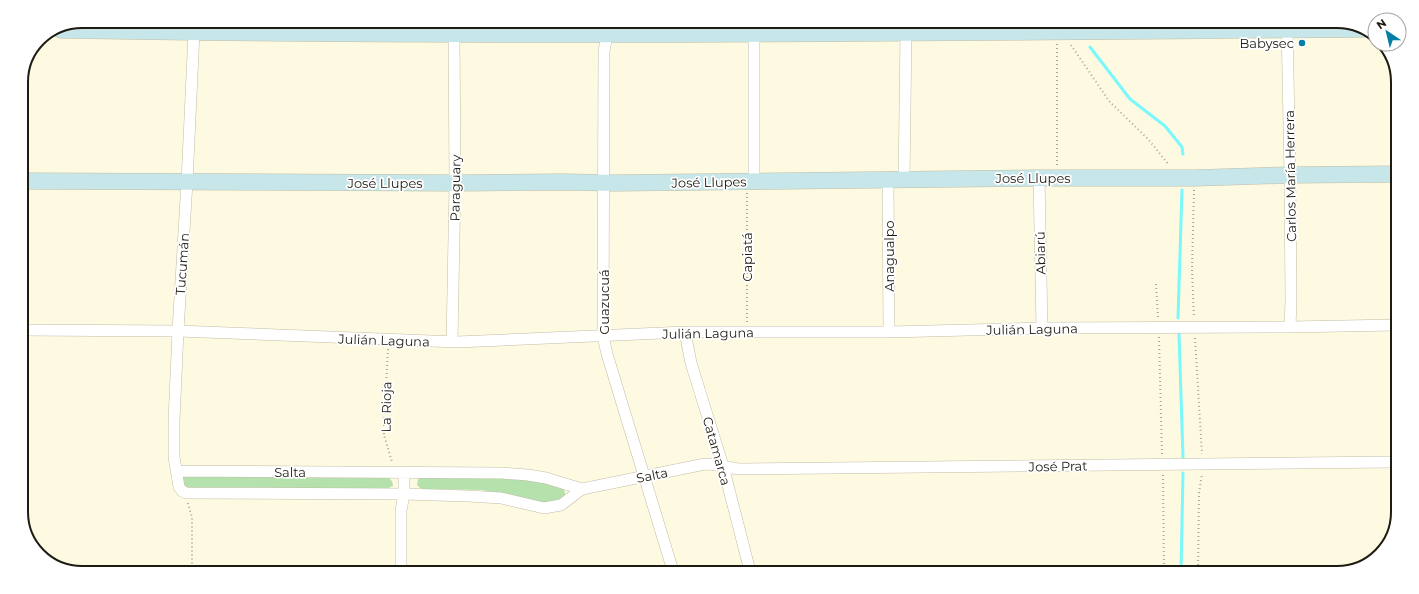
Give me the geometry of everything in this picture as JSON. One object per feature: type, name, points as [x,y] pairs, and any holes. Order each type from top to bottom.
[{"type":"street","points":[[67,30],[194,32],[287,28]]},
{"type":"street","points":[[331,28],[454,34],[608,29],[754,34],[906,32],[949,28],[1062,32],[1242,28]]},
{"type":"street","name":"Carlos María Herrera","points":[[1287,28],[1290,175],[1290,327]]},
{"type":"street","points":[[1326,28],[1342,28]]},
{"type":"street","name":"Guazucuá","points":[[608,29],[604,51],[603,336],[607,354],[671,566]]},
{"type":"street","name":"Tucumán","points":[[186,493],[182,491],[180,487],[174,457],[174,421],[194,32]]},
{"type":"street","name":"Anagualpo","points":[[889,332],[896,180],[906,32]]},
{"type":"street","name":"Paraguary","points":[[452,342],[455,183],[454,34]]},
{"type":"street","points":[[750,182],[754,34]]},
{"type":"street","name":"José Llupes","points":[[28,181],[604,183],[1039,178],[1177,178],[1391,174]]},
{"type":"street","name":"Abiarú","points":[[1039,178],[1042,328]]},
{"type":"street","name":"Julián Laguna","points":[[28,330],[178,331],[452,342],[685,332],[889,332],[1042,328],[1391,325]]},
{"type":"street","name":"Catamarca","points":[[685,332],[691,363],[722,466],[749,566]]},
{"type":"street","name":"José Prat","points":[[722,466],[740,469],[1391,462]]},
{"type":"street","name":"Salta","points":[[186,493],[404,494],[501,498],[544,508],[561,505],[582,489],[705,464],[722,466]]},
{"type":"street","name":"Salta","points":[[177,471],[502,473],[546,478],[582,489]]},
{"type":"street","points":[[400,473],[404,494],[401,511],[401,566]]},
{"type":"path","points":[[1062,32],[1110,101],[1148,139],[1177,178]]},
{"type":"path","points":[[1057,178],[1062,32]]},
{"type":"path","name":"Capiatá","points":[[747,332],[750,182]]},
{"type":"path","points":[[1156,284],[1163,465],[1164,566]]},
{"type":"path","name":"La Rioja","points":[[388,340],[384,435],[400,473]]},
{"type":"path","points":[[1198,566],[1199,493],[1203,465]]},
{"type":"path","points":[[186,493],[192,518],[192,566]]},
{"type":"green space","points":[[185,475],[386,476],[391,480],[393,486],[386,489],[184,488],[181,479]]},
{"type":"green space","points":[[511,475],[562,487],[565,492],[565,496],[559,500],[543,503],[482,490],[423,489],[417,485],[420,477]]},
{"type":"waterway","points":[[1090,47],[1130,99],[1165,126],[1182,147],[1183,154]]},
{"type":"waterway","points":[[1178,318],[1182,190]]},
{"type":"waterway","points":[[1179,334],[1183,457]]},
{"type":"waterway","points":[[1181,566],[1183,473]]},
{"type":"place","name":"Babysec","points":[[1302,43]]}]
